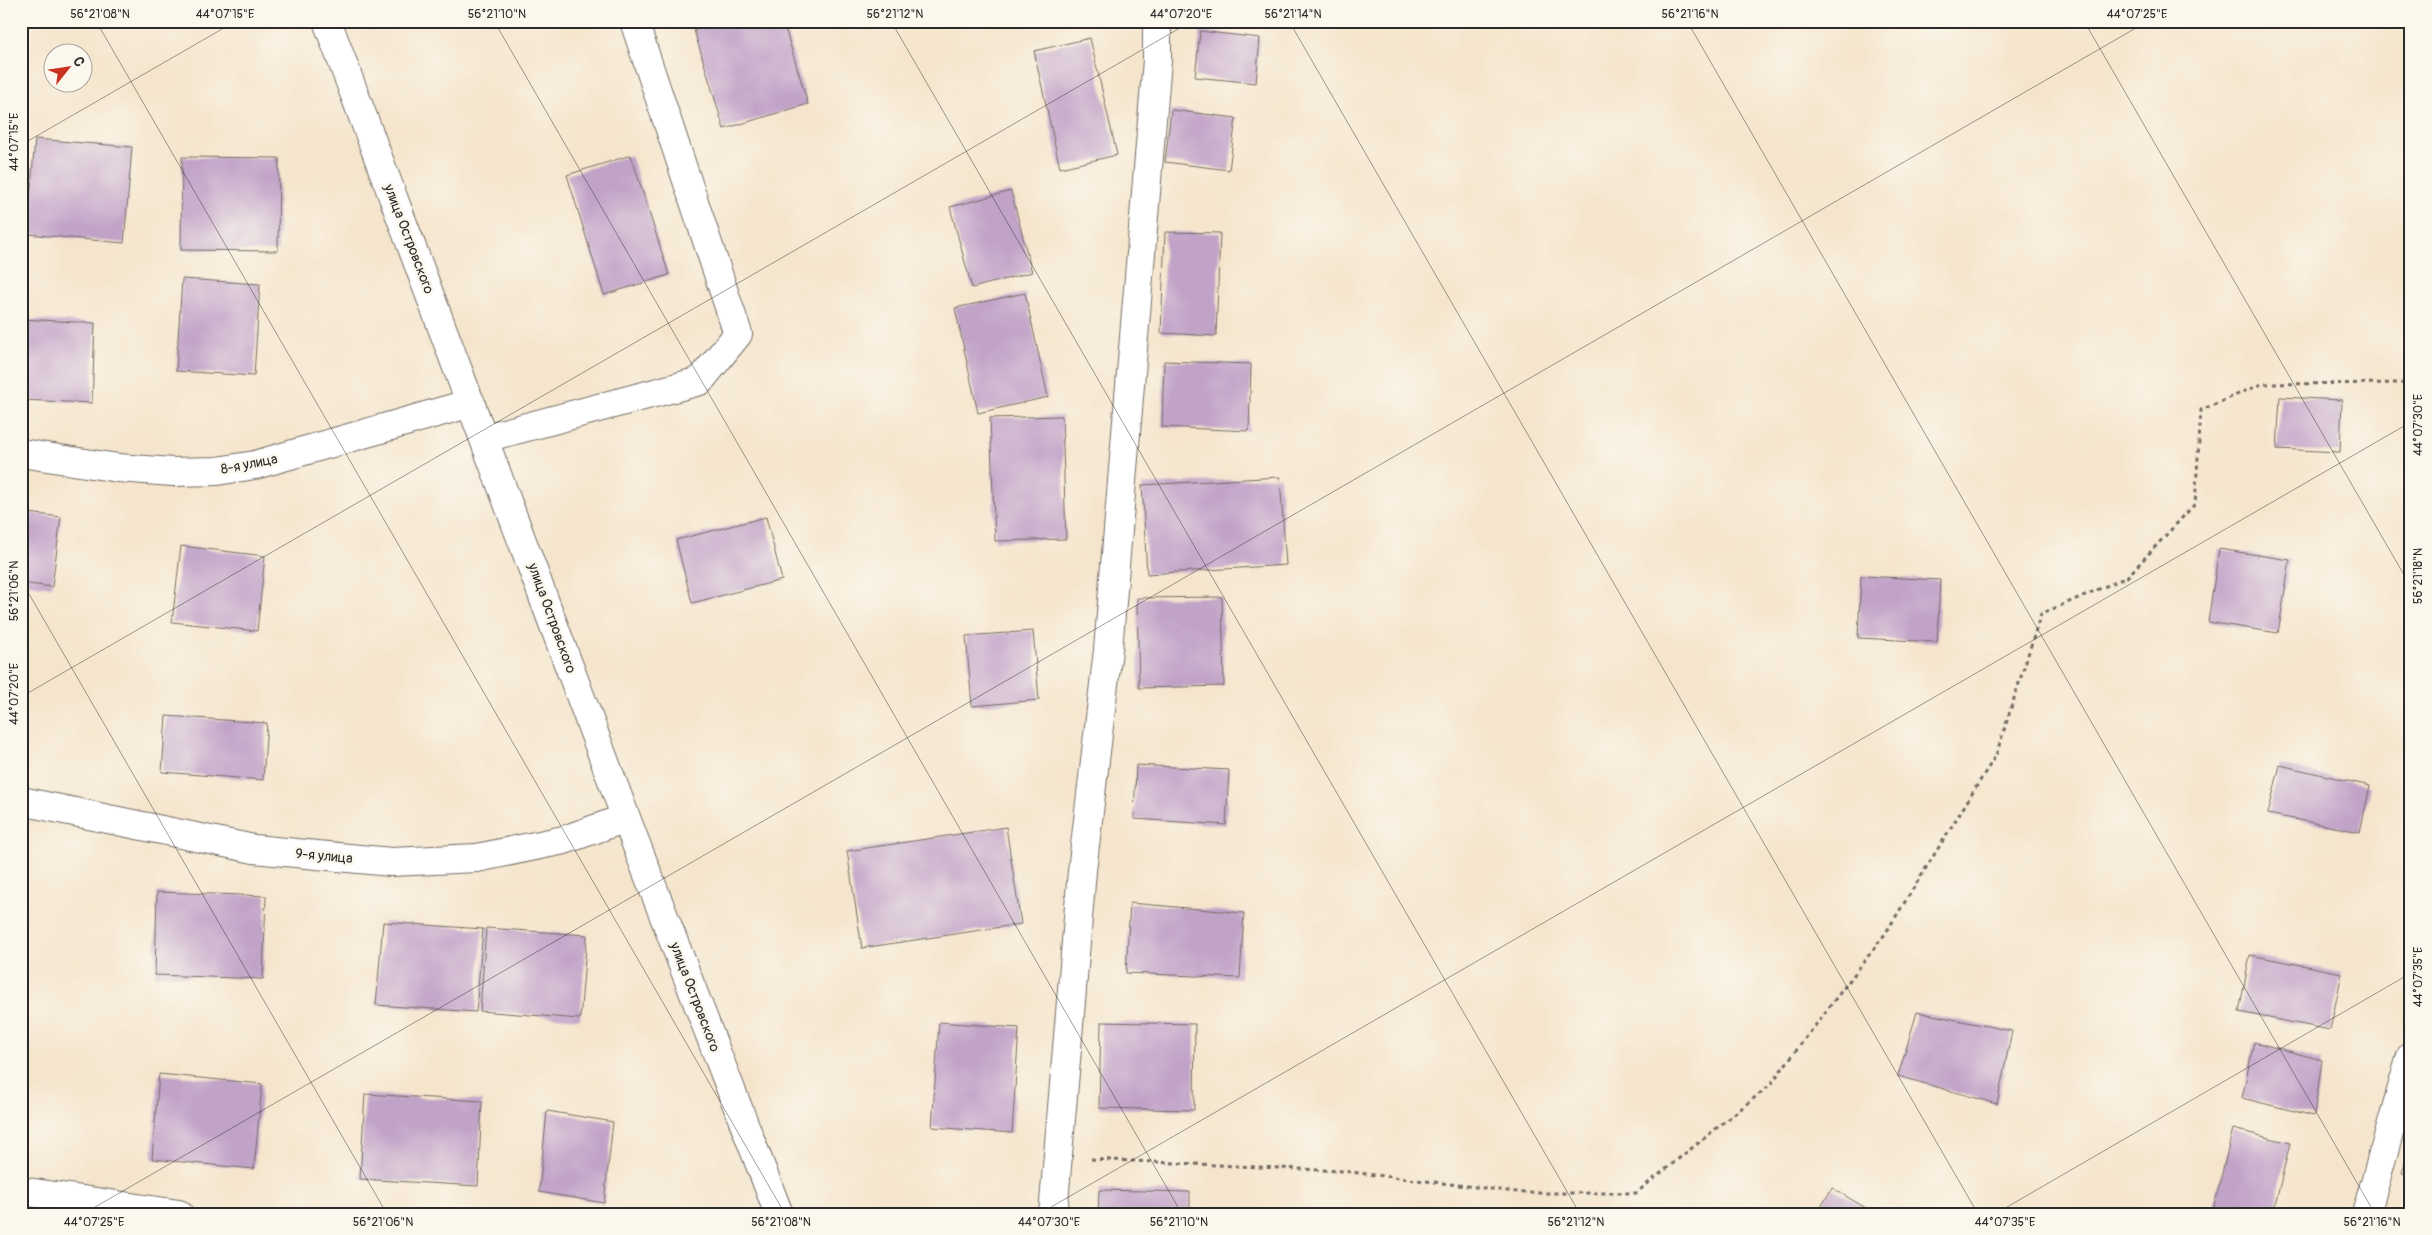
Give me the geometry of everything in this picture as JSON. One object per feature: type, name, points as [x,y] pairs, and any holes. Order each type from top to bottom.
[{"type":"street","name":"улица Островского","points":[[327,21],[626,818],[779,1214]]},
{"type":"street","points":[[485,438],[700,381],[738,334],[634,21]]},
{"type":"street","points":[[1053,1214],[1082,872],[1108,650],[1156,70],[1157,21]]},
{"type":"street","name":"8-я улица","points":[[21,453],[118,468],[173,472],[217,471],[255,465],[470,403]]},
{"type":"street","name":"9-я улица","points":[[21,801],[254,849],[391,862],[477,858],[564,840],[626,818]]},
{"type":"street","points":[[2366,1214],[2411,1056]]},
{"type":"street","points":[[21,1191],[179,1214]]},
{"type":"path","points":[[1058,1157],[1342,1171],[1525,1193],[1636,1193],[1770,1086],[1886,934],[1996,755],[2041,614],[2127,577],[2195,504],[2201,410],[2262,384],[2411,383]]},
{"type":"building","points":[[722,21],[783,21],[808,104],[724,129],[694,30]]},
{"type":"building","points":[[1200,31],[1260,38],[1256,83],[1195,77]]},
{"type":"building","points":[[1090,38],[1117,155],[1060,168],[1034,51]]},
{"type":"building","points":[[1171,110],[1236,118],[1229,170],[1165,162]]},
{"type":"building","points":[[35,139],[132,147],[124,243],[27,234]]},
{"type":"building","points":[[631,155],[669,275],[604,295],[567,175]]},
{"type":"building","points":[[182,157],[279,158],[278,251],[181,250]]},
{"type":"building","points":[[1011,191],[1032,272],[972,288],[950,207]]},
{"type":"building","points":[[1165,232],[1220,233],[1216,336],[1161,333]]},
{"type":"building","points":[[182,279],[260,284],[254,376],[176,371]]},
{"type":"building","points":[[1025,293],[1048,397],[978,413],[955,308]]},
{"type":"building","points":[[21,319],[95,323],[92,403],[21,400]]},
{"type":"building","points":[[1164,361],[1251,364],[1249,431],[1162,427]]},
{"type":"building","points":[[2280,397],[2342,400],[2340,452],[2277,449]]},
{"type":"building","points":[[1062,416],[1066,539],[995,541],[990,418]]},
{"type":"building","points":[[1280,477],[1286,565],[1147,574],[1142,485]]},
{"type":"building","points":[[21,512],[61,517],[52,587],[21,583]]},
{"type":"building","points":[[766,517],[782,580],[692,603],[676,540]]},
{"type":"building","points":[[181,546],[265,556],[257,631],[172,622]]},
{"type":"building","points":[[2219,549],[2290,560],[2278,633],[2208,622]]},
{"type":"building","points":[[1861,576],[1940,580],[1937,642],[1858,638]]},
{"type":"building","points":[[1222,597],[1224,686],[1139,688],[1137,598]]},
{"type":"building","points":[[1033,631],[1039,700],[972,706],[966,636]]},
{"type":"building","points":[[166,716],[267,723],[263,780],[162,772]]},
{"type":"building","points":[[1136,765],[1229,770],[1226,825],[1134,819]]},
{"type":"building","points":[[2280,765],[2370,786],[2360,832],[2268,814]]},
{"type":"building","points":[[1006,827],[1021,924],[862,948],[847,851]]},
{"type":"building","points":[[157,892],[266,896],[263,979],[155,975]]},
{"type":"building","points":[[1130,903],[1244,913],[1240,978],[1126,973]]},
{"type":"building","points":[[383,922],[483,929],[476,1012],[376,1005]]},
{"type":"building","points":[[486,928],[587,935],[580,1019],[480,1011]]},
{"type":"building","points":[[2250,955],[2342,973],[2330,1030],[2239,1012]]},
{"type":"building","points":[[1917,1012],[2012,1031],[1997,1104],[1898,1076]]},
{"type":"building","points":[[939,1022],[1019,1028],[1012,1133],[932,1127]]},
{"type":"building","points":[[1101,1022],[1195,1024],[1194,1110],[1099,1108]]},
{"type":"building","points":[[2254,1042],[2322,1060],[2314,1116],[2242,1098]]},
{"type":"building","points":[[159,1074],[262,1084],[254,1169],[152,1159]]},
{"type":"building","points":[[365,1094],[482,1101],[478,1186],[360,1179]]},
{"type":"building","points":[[547,1111],[613,1122],[604,1203],[539,1192]]},
{"type":"building","points":[[2233,1129],[2290,1143],[2273,1214],[2212,1214]]},
{"type":"building","points":[[2411,1144],[2411,1175],[2402,1173]]},
{"type":"building","points":[[1832,1188],[1876,1214],[1817,1214]]},
{"type":"building","points":[[1099,1190],[1190,1192],[1190,1214],[1098,1214]]}]
